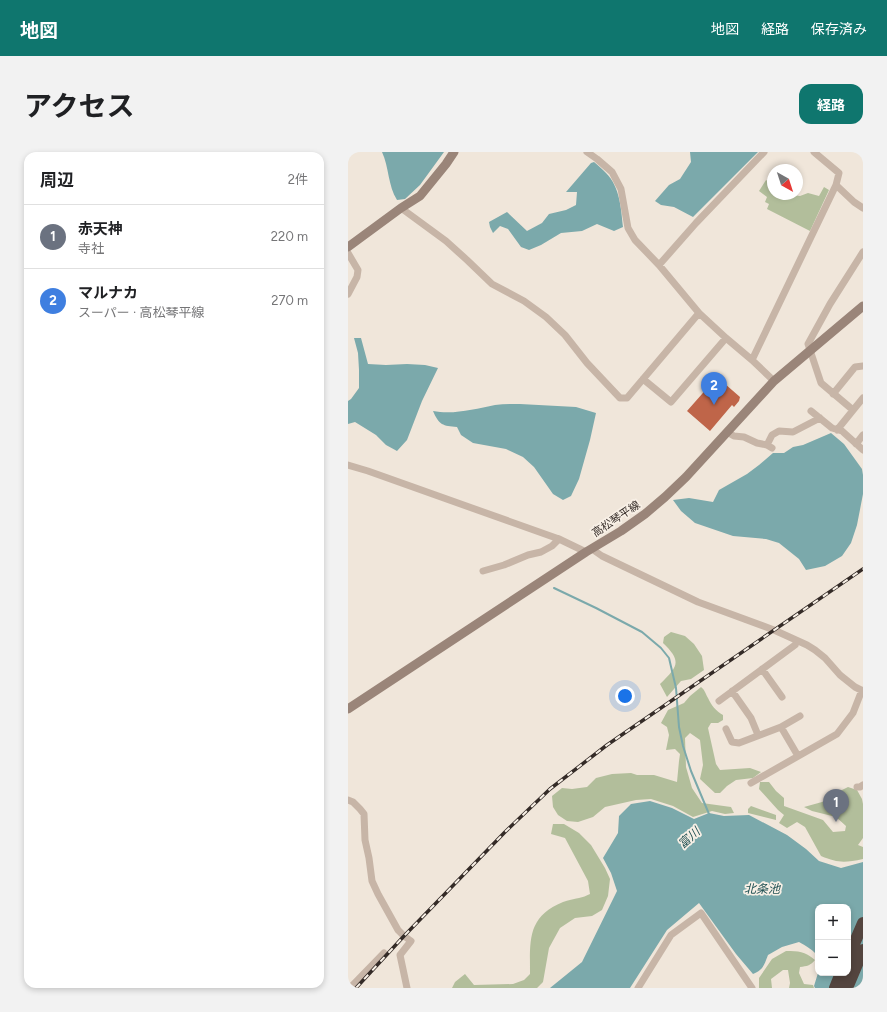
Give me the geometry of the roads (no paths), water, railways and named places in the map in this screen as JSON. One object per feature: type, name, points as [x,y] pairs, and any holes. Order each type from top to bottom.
[{"type":"highway","points":[[851,951],[863,923]]},
{"type":"highway","points":[[846,988],[863,950]]},
{"type":"highway","points":[[835,988],[840,976]]},
{"type":"main road","points":[[348,247],[420,196],[454,152]]},
{"type":"main road","name":"高松琴平線","points":[[348,709],[645,514],[686,477],[774,381],[863,306]]},
{"type":"street","points":[[587,152],[612,172],[621,189],[628,228],[635,240],[659,265],[699,313],[774,381]]},
{"type":"street","points":[[659,265],[764,152]]},
{"type":"street","points":[[752,360],[836,185],[839,173],[814,152]]},
{"type":"street","points":[[836,185],[854,202],[863,208]]},
{"type":"street","points":[[401,208],[446,241],[492,284],[524,301],[546,316],[565,335],[620,398],[626,398],[699,313]]},
{"type":"street","points":[[853,410],[821,383],[808,344],[830,304],[863,252]]},
{"type":"street","points":[[348,253],[358,270],[357,277],[348,294]]},
{"type":"street","points":[[643,379],[671,402],[726,338]]},
{"type":"street","points":[[833,394],[855,366],[863,366]]},
{"type":"street","points":[[837,430],[863,398]]},
{"type":"street","points":[[811,411],[832,428],[842,431],[863,450]]},
{"type":"street","points":[[727,432],[734,436],[744,437],[769,447],[772,435],[779,431],[793,432],[820,418]]},
{"type":"street","points":[[856,444],[863,435]]},
{"type":"street","points":[[348,465],[559,539],[602,556],[698,602],[774,630],[815,650],[825,658],[840,675],[855,687],[863,690],[853,713],[837,734],[751,783]]},
{"type":"street","points":[[484,571],[528,555],[541,552],[552,546],[559,539]]},
{"type":"street","points":[[719,701],[795,645]]},
{"type":"street","points":[[762,669],[782,697]]},
{"type":"street","points":[[732,691],[751,718],[758,735]]},
{"type":"street","points":[[726,729],[732,742],[739,743],[781,727],[800,716]]},
{"type":"street","points":[[781,727],[798,756]]},
{"type":"street","points":[[348,800],[353,802],[364,814],[365,840],[372,881],[398,930],[411,941],[400,955],[407,988]]},
{"type":"street","points":[[638,988],[671,935],[701,913],[752,988]]},
{"type":"street","points":[[350,988],[384,952]]},
{"type":"water","points":[[382,152],[444,152],[420,185],[405,199],[397,200],[392,189]]},
{"type":"water","points":[[690,152],[758,152],[693,217],[674,207],[661,205],[655,201],[669,185],[680,179],[691,162]]},
{"type":"water","points":[[594,162],[611,179],[617,191],[623,227],[614,231],[597,224],[582,231],[561,233],[541,245],[529,250],[521,247],[508,229],[500,226],[493,233],[489,222],[507,212],[527,231],[542,223],[549,214],[566,210],[576,205],[577,192],[566,192],[591,163]]},
{"type":"water","points":[[354,338],[361,338],[368,364],[425,365],[438,368],[422,401],[407,440],[397,451],[386,445],[376,435],[355,422],[348,424],[348,401],[359,388],[358,353]]},
{"type":"water","points":[[520,404],[576,407],[596,413],[579,479],[571,496],[563,500],[553,494],[534,467],[523,457],[506,449],[473,443],[461,435],[457,427],[442,424],[437,419],[433,411],[456,412],[495,405]]},
{"type":"water","points":[[831,433],[844,444],[862,469],[863,494],[857,525],[851,543],[842,556],[825,566],[806,570],[799,559],[779,543],[766,539],[733,536],[695,523],[681,511],[673,500],[689,498],[713,502],[719,490],[747,474],[773,453],[784,453],[793,447],[803,445]]},
{"type":"water","name":"北条池","points":[[650,801],[672,808],[694,819],[709,813],[724,816],[749,815],[787,835],[819,861],[841,868],[863,862],[863,988],[815,988],[814,986],[817,976],[851,976],[851,904],[815,904],[815,954],[812,950],[799,942],[782,947],[768,955],[762,968],[753,974],[736,954],[699,903],[667,930],[630,988],[550,988],[582,962],[617,891],[611,873],[603,858],[618,833],[619,816],[631,804]]},
{"type":"waterway","points":[[554,588],[642,632],[661,648],[669,658],[676,688],[679,727],[683,746],[691,771],[709,814]]},
{"type":"railway","points":[[356,988],[404,936],[505,832],[550,789],[607,745],[863,569]]},
{"type":"place","name":"マルナカ","points":[[714,405]]},
{"type":"place","name":"赤天神","points":[[836,822]]},
{"type":"water label","name":"富川","points":[[689,838]]}]
